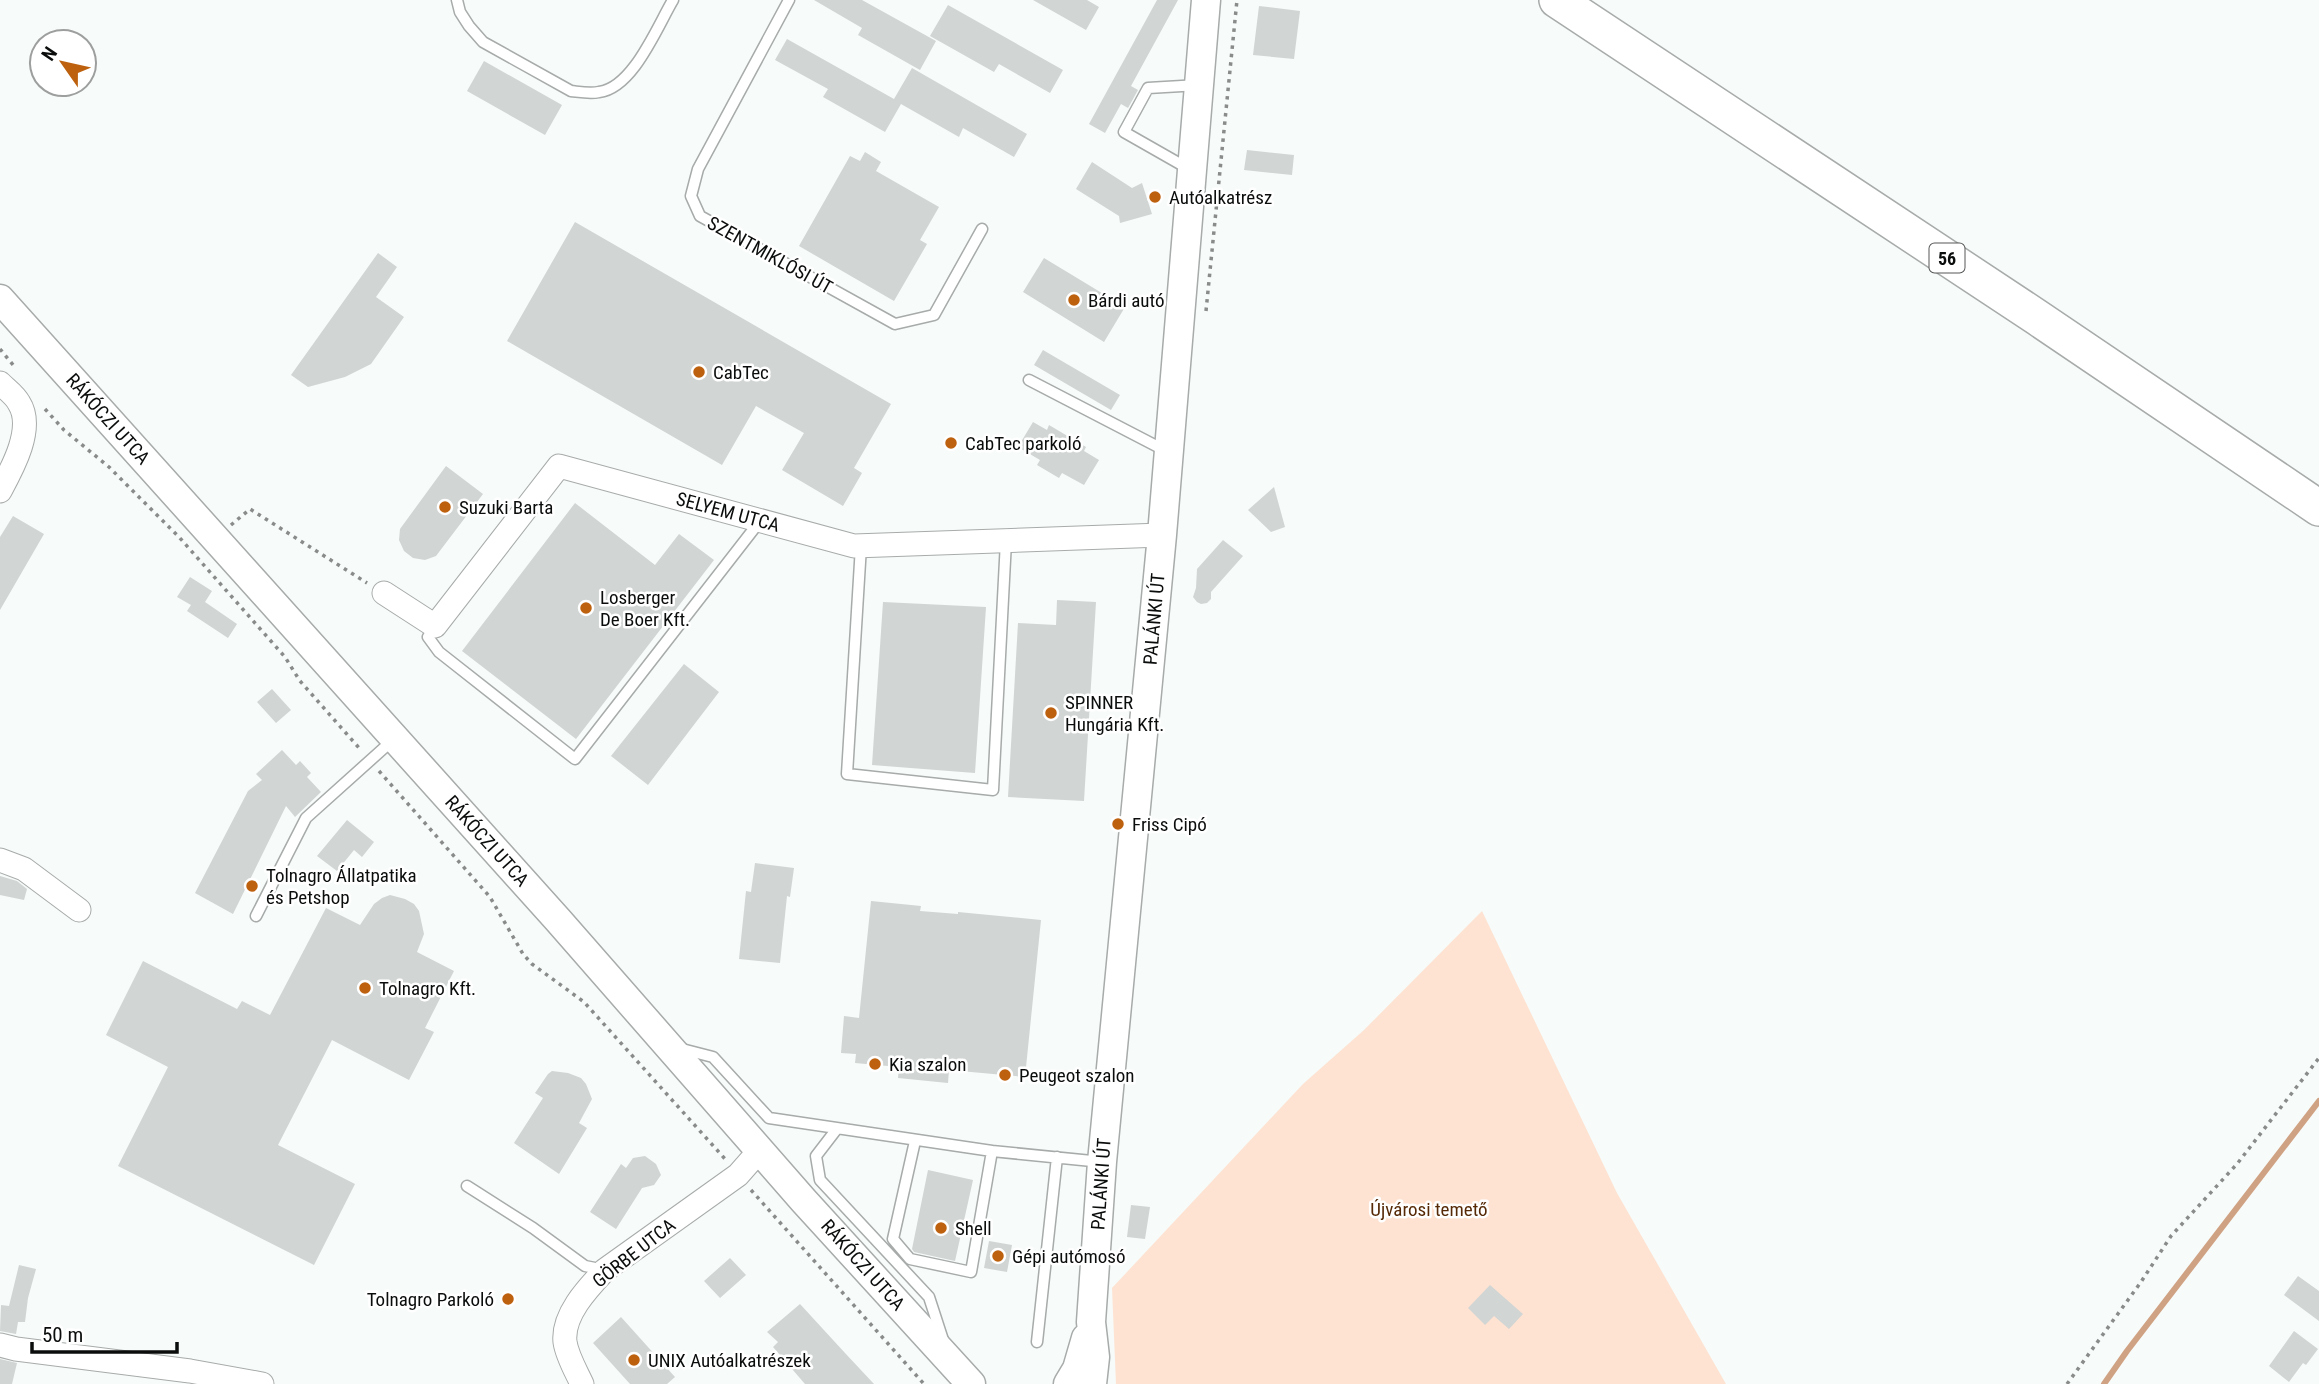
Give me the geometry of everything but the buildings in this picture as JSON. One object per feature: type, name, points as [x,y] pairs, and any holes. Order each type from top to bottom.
[{"type":"main road","name":"56","points":[[1565,5],[2319,508]]},
{"type":"street","name":"PALÁNKI ÚT","points":[[1093,1384],[1095,1357],[1091,1322],[1102,1162],[1162,536],[1206,0]]},
{"type":"street","name":"RÁKÓCZI UTCA","points":[[4,313],[215,538],[971,1384]]},
{"type":"street","points":[[0,383],[20,403],[23,416],[22,446],[0,491]]},
{"type":"street","name":"SELYEM UTCA","points":[[435,626],[559,466],[854,546],[1162,536]]},
{"type":"street","points":[[384,593],[435,626]]},
{"type":"street","points":[[0,860],[24,869],[79,911]]},
{"type":"street","name":"GÖRBE UTCA","points":[[582,1384],[565,1341],[571,1313],[588,1288],[605,1270],[738,1175],[760,1150]]},
{"type":"street","name":"PALÁNKI ÚT","points":[[1068,1384],[1077,1369],[1091,1322]]},
{"type":"street","points":[[0,1345],[190,1371],[262,1384]]},
{"type":"lane","points":[[457,0],[460,12],[483,42],[571,90],[584,93],[602,92],[622,82],[634,69],[673,0]]},
{"type":"lane","name":"SZENTMIKLÓSI ÚT","points":[[789,0],[698,169],[691,196],[700,216],[895,324],[934,315],[982,229]]},
{"type":"lane","points":[[1192,170],[1124,132],[1149,88],[1199,85]]},
{"type":"lane","points":[[1029,380],[1169,452]]},
{"type":"lane","points":[[435,626],[428,637],[439,652],[575,760],[760,520]]},
{"type":"lane","points":[[861,546],[847,774],[993,790],[1006,541]]},
{"type":"lane","points":[[256,916],[306,818],[395,738]]},
{"type":"lane","points":[[667,1045],[713,1057],[769,1118],[992,1151],[1102,1162]]},
{"type":"lane","points":[[836,1130],[816,1156],[820,1180],[929,1297],[950,1360]]},
{"type":"lane","points":[[915,1140],[893,1240],[910,1259],[971,1272],[992,1151]]},
{"type":"lane","points":[[1037,1342],[1057,1157]]},
{"type":"lane","points":[[467,1186],[533,1228],[585,1266],[605,1270]]},
{"type":"path","points":[[51,417],[109,467],[179,537],[285,657],[300,681],[491,897],[523,954],[532,964]]},
{"type":"path","points":[[215,538],[250,509],[384,593]]},
{"type":"path","points":[[2067,1384],[2171,1236],[2237,1164],[2319,1058]]},
{"type":"green space","name":"Újvárosi temető","points":[[1482,911],[1617,1193],[1726,1384],[1116,1384],[1112,1288],[1303,1084],[1364,1030]]},
{"type":"waterway","points":[[2104,1384],[2319,1101]]},
{"type":"place","name":"Autóalkatrész","points":[[1155,197]]},
{"type":"place","name":"Bárdi autó","points":[[1074,300]]},
{"type":"place","name":"CabTec","points":[[699,372]]},
{"type":"place","name":"CabTec parkoló","points":[[951,443]]},
{"type":"place","name":"Suzuki Barta","points":[[445,507]]},
{"type":"place","name":"Losberger De Boer Kft.","points":[[586,608]]},
{"type":"place","name":"SPINNER Hungária Kft.","points":[[1051,713]]},
{"type":"place","name":"Friss Cipó","points":[[1118,824]]},
{"type":"place","name":"Tolnagro Állatpatika és Petshop","points":[[252,886]]},
{"type":"place","name":"Tolnagro Kft.","points":[[365,988]]},
{"type":"place","name":"Kia szalon","points":[[875,1064]]},
{"type":"place","name":"Peugeot szalon","points":[[1005,1075]]},
{"type":"place","name":"Shell","points":[[941,1228]]},
{"type":"place","name":"Gépi autómosó","points":[[998,1256]]},
{"type":"place","name":"Tolnagro Parkoló","points":[[508,1299]]},
{"type":"place","name":"UNIX Autóalkatrészek","points":[[634,1360]]}]
